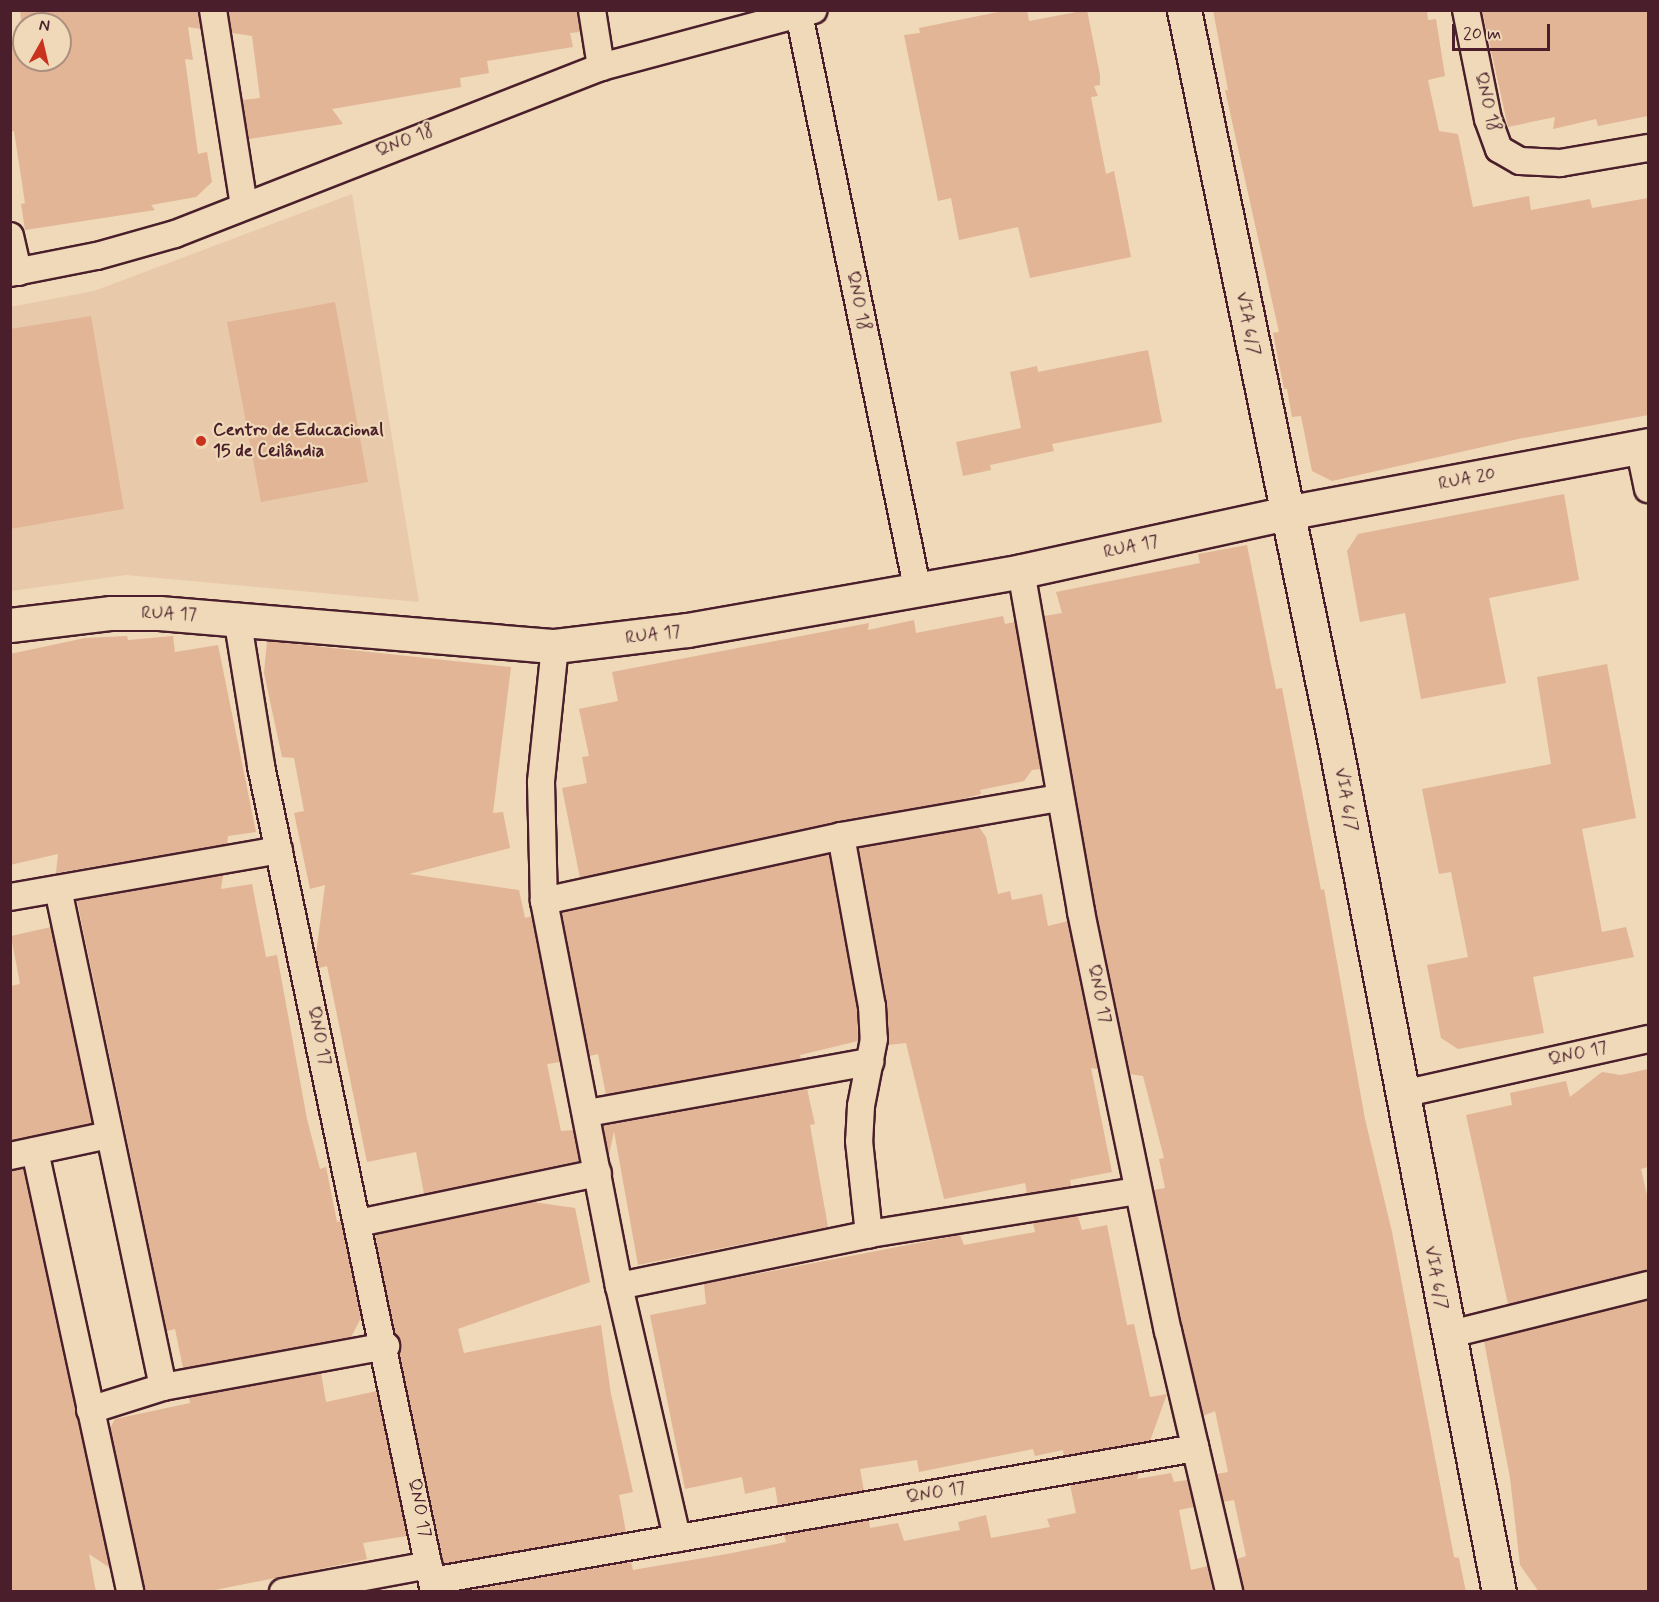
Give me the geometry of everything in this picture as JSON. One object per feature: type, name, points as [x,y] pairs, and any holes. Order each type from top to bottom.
[{"type":"street","points":[[213,10],[244,206]]},
{"type":"street","points":[[592,10],[601,67]]},
{"type":"street","name":"VIA 6/7","points":[[1184,10],[1402,1094],[1447,1335],[1499,1592]]},
{"type":"street","name":"QNO 18","points":[[1466,10],[1488,119],[1499,149],[1520,161],[1560,163],[1648,148]]},
{"type":"street","name":"QNO 18","points":[[10,236],[14,272],[153,240],[601,67],[807,12],[917,587]]},
{"type":"street","points":[[1644,446],[1648,489]]},
{"type":"street","name":"RUA 20","points":[[1286,513],[1644,446]]},
{"type":"street","name":"RUA 17","points":[[10,625],[111,613],[237,617],[555,646],[688,630],[917,587],[1021,571],[1286,513]]},
{"type":"street","name":"QNO 17","points":[[1021,571],[1059,798],[1138,1191],[1228,1592]]},
{"type":"street","name":"QNO 17","points":[[237,617],[250,703],[279,849],[386,1346],[432,1579]]},
{"type":"street","points":[[555,646],[541,782],[544,901],[588,1113],[619,1286],[677,1538]]},
{"type":"street","points":[[544,901],[841,836],[1059,798]]},
{"type":"street","points":[[841,836],[872,1006],[874,1039],[861,1106],[860,1141],[869,1234]]},
{"type":"street","points":[[10,897],[279,849]]},
{"type":"street","points":[[58,889],[163,1387]]},
{"type":"street","name":"QNO 17","points":[[1402,1094],[1648,1039]]},
{"type":"street","points":[[588,1113],[870,1062]]},
{"type":"street","points":[[109,1135],[23,1154],[90,1410],[130,1592]]},
{"type":"street","points":[[358,1223],[598,1173]]},
{"type":"street","points":[[619,1286],[869,1234],[1138,1191]]},
{"type":"street","points":[[1447,1335],[1648,1285]]},
{"type":"street","points":[[90,1410],[163,1387],[386,1346]]},
{"type":"street","name":"QNO 17","points":[[283,1592],[432,1579],[1196,1448]]},
{"type":"shaded area","name":"Centro de Educacional 15 de Ceilândia","points":[[352,194],[419,602],[126,575],[11,591],[10,307],[94,291]]},
{"type":"building","points":[[20,10],[198,10],[201,29],[188,27],[193,60],[185,59],[198,154],[207,152],[212,182],[196,197],[151,205],[155,210],[25,230],[21,204],[25,203],[14,131],[10,132],[10,43],[12,43],[12,72],[72,72],[72,12],[20,12]]},
{"type":"building","points":[[228,10],[577,10],[580,32],[570,33],[573,47],[487,61],[489,73],[460,78],[461,87],[332,109],[343,124],[249,139],[242,100],[260,98],[252,36],[232,33]]},
{"type":"building","points":[[1008,10],[1027,10],[1029,21],[1087,10],[1100,75],[1100,85],[1094,86],[1098,96],[1091,97],[1106,174],[1114,171],[1131,257],[1030,278],[1018,227],[959,240],[951,198],[938,201],[904,35],[920,33],[919,28]]},
{"type":"building","points":[[1213,10],[1427,10],[1428,20],[1436,19],[1445,76],[1428,80],[1439,131],[1458,134],[1473,207],[1529,196],[1531,210],[1590,199],[1592,208],[1648,198],[1648,415],[1518,439],[1332,481],[1312,471],[1301,416],[1292,417],[1287,389],[1284,389],[1273,333],[1279,332],[1225,90],[1228,90]]},
{"type":"building","points":[[1482,10],[1648,10],[1648,116],[1598,126],[1596,119],[1553,129],[1555,117],[1508,127]]},
{"type":"building","points":[[335,302],[368,482],[261,502],[227,322]]},
{"type":"building","points":[[91,316],[124,509],[10,529],[10,329]]},
{"type":"building","points":[[1148,350],[1162,422],[1052,444],[1054,451],[990,465],[991,470],[963,476],[956,442],[1021,428],[1010,372],[1037,366],[1038,372]]},
{"type":"building","points":[[1564,494],[1579,580],[1489,598],[1506,683],[1421,699],[1405,613],[1360,622],[1347,551],[1358,534]]},
{"type":"building","points":[[1247,545],[1276,689],[1282,688],[1321,890],[1324,889],[1365,1119],[1392,1232],[1454,1557],[1459,1558],[1466,1592],[1244,1592],[1237,1559],[1246,1556],[1234,1500],[1223,1502],[1217,1474],[1228,1472],[1215,1411],[1203,1416],[1154,1190],[1165,1188],[1159,1159],[1164,1158],[1143,1076],[1130,1074],[1095,907],[1044,616],[1062,613],[1056,592],[1200,563],[1198,554]]},
{"type":"building","points":[[1003,616],[1005,624],[1015,622],[1041,769],[1032,770],[1024,781],[980,790],[981,794],[959,800],[838,821],[580,878],[562,788],[587,783],[582,757],[589,756],[579,709],[618,701],[612,672],[869,623],[868,630],[914,620],[916,633]]},
{"type":"building","points":[[127,636],[128,640],[173,636],[175,652],[218,645],[256,832],[228,836],[227,844],[56,873],[58,854],[10,865],[10,654],[85,638]]},
{"type":"building","points":[[267,641],[511,667],[493,813],[503,812],[510,848],[409,874],[519,890],[525,918],[532,916],[560,1062],[547,1064],[561,1131],[573,1130],[579,1161],[424,1194],[416,1152],[367,1162],[327,966],[319,968],[316,954],[325,885],[310,889],[294,813],[304,811],[294,758],[282,757],[264,673]]},
{"type":"building","points":[[1607,664],[1636,818],[1582,829],[1602,932],[1626,927],[1634,957],[1533,977],[1544,1033],[1458,1049],[1441,1038],[1427,965],[1468,957],[1451,872],[1439,874],[1422,789],[1551,764],[1537,677]]},
{"type":"building","points":[[979,827],[986,837],[998,894],[1010,891],[1012,900],[1042,894],[1048,926],[1068,921],[1098,1069],[1091,1068],[1112,1172],[1070,1180],[1071,1186],[1027,1194],[1025,1183],[944,1199],[906,1043],[888,1045],[887,1003],[858,848]]},
{"type":"building","points":[[829,854],[857,1008],[858,1041],[800,1055],[801,1059],[606,1095],[598,1054],[589,1056],[562,913]]},
{"type":"building","points":[[223,875],[221,889],[252,884],[266,957],[277,955],[307,1119],[320,1169],[326,1167],[337,1222],[341,1221],[361,1318],[351,1337],[183,1368],[175,1329],[167,1331],[77,901]]},
{"type":"building","points":[[51,927],[92,1123],[10,1141],[10,986],[20,984],[11,936]]},
{"type":"building","points":[[1648,1069],[1648,1167],[1641,1169],[1648,1199],[1648,1270],[1508,1304],[1466,1115],[1512,1105],[1510,1093],[1566,1081],[1570,1097],[1602,1072],[1621,1075]]},
{"type":"building","points":[[807,1089],[815,1124],[810,1125],[828,1227],[638,1265],[614,1131],[609,1155],[603,1126]]},
{"type":"building","points":[[23,1168],[110,1568],[89,1554],[96,1592],[10,1592],[10,1171]]},
{"type":"building","points":[[533,1202],[575,1208],[590,1282],[458,1329],[464,1353],[601,1325],[611,1394],[633,1492],[619,1495],[626,1532],[444,1564],[399,1353],[401,1343],[395,1335],[375,1235]]},
{"type":"building","points":[[1078,1216],[1082,1230],[1107,1225],[1127,1325],[1134,1324],[1150,1397],[1167,1394],[1150,1441],[1064,1456],[1063,1450],[1035,1456],[1033,1449],[919,1472],[917,1460],[860,1469],[864,1491],[778,1505],[775,1487],[745,1494],[742,1477],[685,1489],[650,1315],[706,1304],[704,1284],[960,1235],[964,1245],[1035,1232],[1033,1223]]},
{"type":"building","points":[[1648,1300],[1648,1592],[1539,1592],[1520,1565],[1510,1478],[1484,1341]]},
{"type":"building","points":[[321,1373],[326,1402],[377,1391],[407,1536],[363,1543],[367,1559],[205,1592],[145,1592],[110,1428],[115,1419],[190,1403],[189,1397]]},
{"type":"building","points":[[1139,1473],[1137,1479],[1171,1473],[1174,1482],[1187,1480],[1194,1507],[1179,1510],[1191,1570],[1208,1566],[1213,1592],[459,1592],[631,1562],[633,1570],[727,1554],[786,1542],[784,1535],[869,1520],[870,1528],[898,1523],[904,1541],[960,1530],[958,1522],[986,1515],[991,1538],[1050,1527],[1047,1519],[1076,1513],[1070,1485]]},
{"type":"place","name":"Centro de Educacional 15 de Ceilândia","points":[[201,441]]}]
